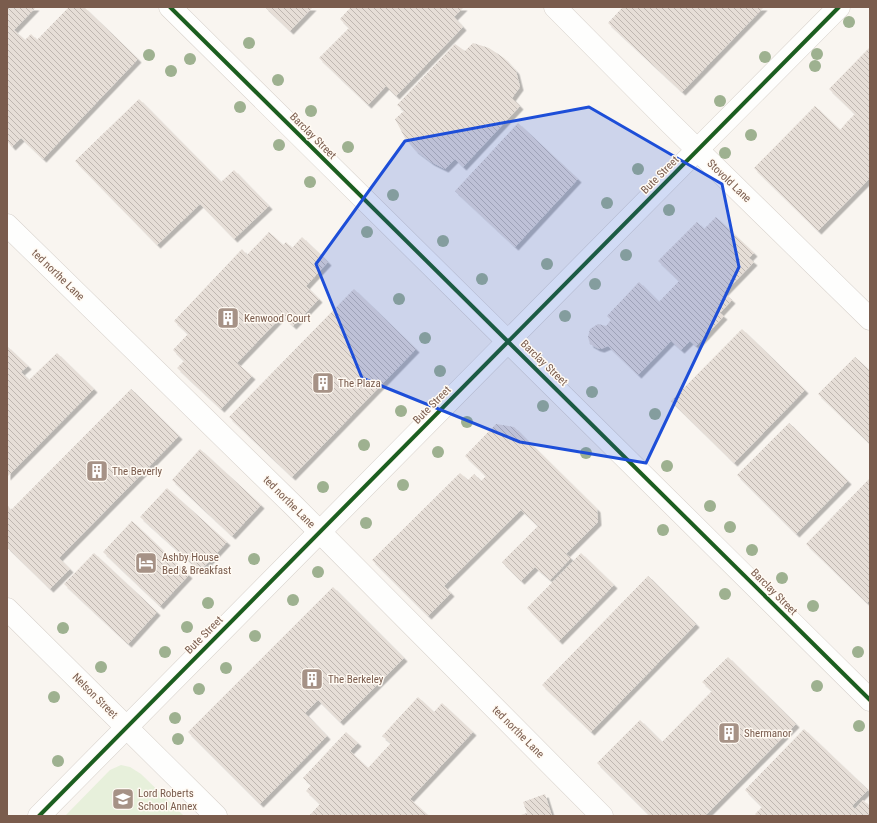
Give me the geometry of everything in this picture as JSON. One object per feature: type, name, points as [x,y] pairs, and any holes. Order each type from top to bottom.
[{"type":"street","name":"Barclay Street","points":[[170,7],[870,700]]},
{"type":"street","name":"Stovold Lane","points":[[555,7],[700,148],[870,319]]},
{"type":"street","name":"Bute Street","points":[[39,816],[839,7]]},
{"type":"street","name":"ted northe Lane","points":[[7,225],[319,532],[602,816]]},
{"type":"street","name":"Nelson Street","points":[[7,609],[216,816]]},
{"type":"highlighted area","points":[[589,107],[722,184],[739,267],[646,463],[520,442],[362,378],[316,264],[405,141]]},
{"type":"green space","points":[[121,765],[130,767],[141,774],[184,816],[65,816],[110,770]]},
{"type":"building","points":[[7,7],[36,7],[14,30],[25,40],[31,34],[37,40],[69,7],[84,7],[138,59],[43,159],[21,138],[12,147],[7,141]]},
{"type":"building","points":[[265,7],[313,7],[290,31]]},
{"type":"building","points":[[351,7],[464,7],[454,17],[463,27],[396,96],[386,86],[368,105],[319,58],[349,28],[340,19]]},
{"type":"building","points":[[623,7],[764,7],[682,92],[608,23]]},
{"type":"building","points":[[473,43],[489,48],[504,58],[516,71],[520,87],[512,98],[520,106],[463,167],[455,159],[445,169],[431,162],[415,150],[405,138],[395,119],[404,111],[397,105],[455,44],[465,51]]},
{"type":"building","points":[[870,47],[870,178],[818,231],[754,168],[815,106],[840,130],[855,114],[829,89]]},
{"type":"building","points":[[139,99],[221,182],[234,170],[269,206],[234,239],[200,204],[157,245],[75,161]]},
{"type":"building","points":[[518,123],[578,179],[515,247],[455,191]]},
{"type":"building","points":[[716,217],[754,253],[749,258],[754,262],[724,293],[732,300],[720,313],[724,316],[696,346],[690,341],[681,350],[671,341],[638,375],[608,346],[601,349],[590,344],[588,337],[590,329],[598,324],[606,326],[611,320],[607,316],[639,282],[659,302],[679,281],[658,261],[697,222],[704,229]]},
{"type":"building","name":"Kenwood Court","points":[[269,232],[283,245],[286,242],[292,248],[302,237],[328,262],[306,286],[319,299],[293,326],[282,316],[237,363],[252,376],[221,409],[177,368],[184,361],[173,350],[188,334],[174,321],[242,249],[247,255]]},
{"type":"building","name":"The Plaza","points":[[354,289],[416,349],[292,477],[229,417]]},
{"type":"building","points":[[742,329],[805,390],[734,463],[671,401]]},
{"type":"building","points":[[7,346],[28,366],[21,372],[29,380],[57,353],[94,389],[7,477]]},
{"type":"building","points":[[855,357],[870,371],[870,444],[818,394]]},
{"type":"building","name":"The Beverly","points":[[131,389],[179,436],[59,558],[70,569],[50,589],[7,547],[7,505],[11,510]]},
{"type":"building","points":[[789,423],[848,481],[796,534],[737,475]]},
{"type":"building","points":[[496,424],[514,427],[597,509],[598,522],[566,554],[571,558],[550,580],[535,567],[521,581],[502,562],[538,526],[521,510],[444,586],[451,593],[428,616],[372,560],[460,473],[468,480],[474,474],[481,481],[486,476],[465,456]]},
{"type":"building","points":[[200,449],[261,505],[232,536],[172,480]]},
{"type":"building","points":[[870,478],[870,600],[867,603],[806,544]]},
{"type":"building","points":[[167,488],[227,542],[200,571],[140,517]]},
{"type":"building","name":"Ashby House Bed & Breakfast","points":[[132,521],[189,575],[160,606],[103,552]]},
{"type":"building","points":[[94,553],[157,612],[128,644],[64,584]]},
{"type":"building","points":[[581,553],[614,585],[559,641],[527,608]]},
{"type":"building","points":[[648,576],[696,624],[591,732],[542,685]]},
{"type":"building","name":"The Berkeley","points":[[333,587],[404,658],[340,722],[318,700],[305,713],[327,736],[260,804],[188,732]]},
{"type":"building","name":"Shermanor","points":[[728,657],[796,724],[705,816],[650,816],[597,763],[640,720],[662,742],[712,691],[702,682]]},
{"type":"building","points":[[418,697],[434,712],[442,703],[473,732],[410,799],[429,816],[310,816],[320,804],[306,791],[311,785],[303,778],[346,732],[358,743],[350,751],[368,768],[391,743],[382,736]]},
{"type":"building","points":[[804,729],[868,790],[852,806],[855,809],[863,800],[870,807],[870,816],[757,816],[755,814],[762,807],[745,790]]},
{"type":"building","points":[[545,794],[552,816],[518,816],[527,813],[523,802]]},
{"type":"cycle path","points":[[170,7],[870,700]]},
{"type":"cycle path","points":[[39,816],[839,7]]},
{"type":"place","name":"Kenwood Court","points":[[228,318]]},
{"type":"place","name":"The Plaza","points":[[323,383]]},
{"type":"place","name":"The Beverly","points":[[97,471]]},
{"type":"place","name":"Ashby House Bed & Breakfast","points":[[146,563]]},
{"type":"place","name":"The Berkeley","points":[[312,679]]},
{"type":"place","name":"Shermanor","points":[[729,733]]},
{"type":"place","name":"Lord Roberts School Annex","points":[[123,799]]}]
